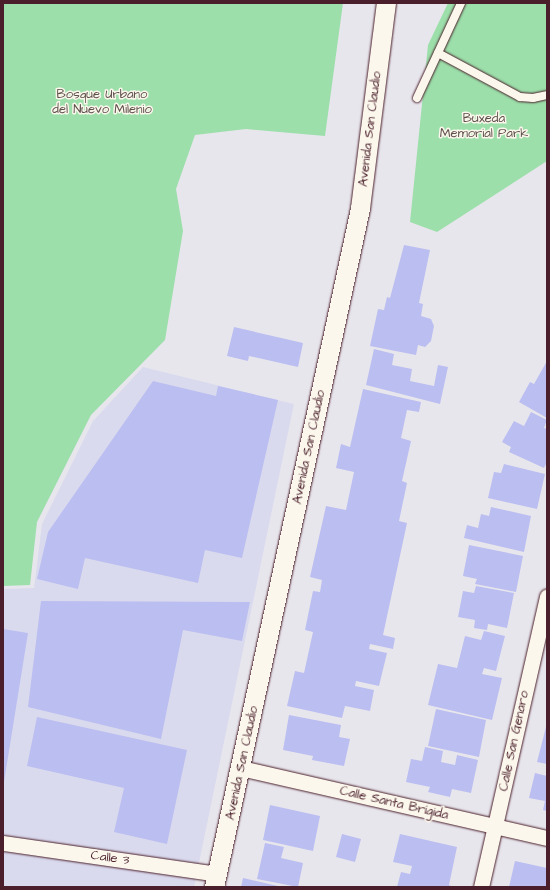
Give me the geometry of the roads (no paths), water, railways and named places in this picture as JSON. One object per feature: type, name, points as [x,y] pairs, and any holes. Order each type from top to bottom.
[{"type":"street","name":"Avenida San Claudio","points":[[216,880],[360,208],[386,3]]},
{"type":"street","name":"Calle San Genaro","points":[[481,887],[541,644],[547,596]]},
{"type":"street","name":"Calle Santa Brígida","points":[[241,768],[547,838]]},
{"type":"street","name":"Calle 3","points":[[3,843],[216,880]]},
{"type":"lane","points":[[417,98],[461,3]]},
{"type":"lane","points":[[438,53],[520,97],[533,98],[547,95]]},
{"type":"park label","name":"Bosque Urbano del Nuevo Milenio","points":[[102,102]]},
{"type":"park label","name":"Buxeda Memorial Park","points":[[484,126]]}]
